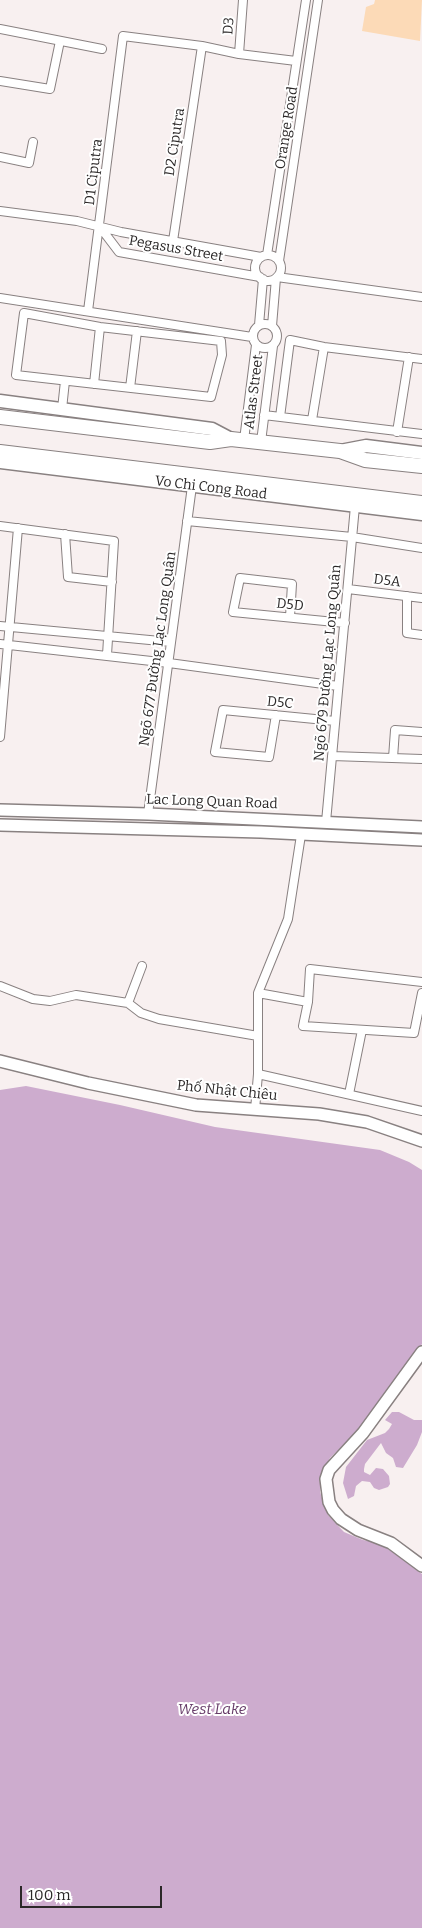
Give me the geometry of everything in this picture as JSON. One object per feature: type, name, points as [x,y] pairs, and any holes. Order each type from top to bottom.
[{"type":"highway","points":[[0,417],[210,442],[238,439],[340,451],[365,460],[422,466]]},
{"type":"highway","name":"Vo Chi Cong Road","points":[[0,452],[422,503]]},
{"type":"main road","points":[[0,401],[212,429],[238,439]]},
{"type":"main road","points":[[340,451],[366,446],[422,453]]},
{"type":"main road","name":"Vo Chi Cong Road","points":[[0,462],[422,514]]},
{"type":"main road","name":"Lac Long Quan Road","points":[[0,810],[148,814],[422,827]]},
{"type":"main road","name":"Lac Long Quan Road","points":[[0,825],[301,835],[358,841],[422,840]]},
{"type":"main road","name":"Phố Nhật Chiêu","points":[[0,1061],[88,1083],[196,1105],[318,1114],[366,1122],[422,1141]]},
{"type":"main road","points":[[422,1352],[363,1432],[329,1470],[326,1478],[329,1502],[333,1510],[341,1518],[358,1530],[391,1543],[422,1566]]},
{"type":"street","name":"D3","points":[[239,54],[243,0]]},
{"type":"street","name":"Orange Road","points":[[264,256],[306,0]]},
{"type":"street","name":"Orange Road","points":[[279,260],[318,0]]},
{"type":"street","points":[[0,29],[102,49]]},
{"type":"street","name":"D1 Ciputra","points":[[88,311],[123,36],[202,46]]},
{"type":"street","points":[[0,80],[50,89],[60,41]]},
{"type":"street","points":[[202,46],[239,54],[296,61]]},
{"type":"street","name":"D2 Ciputra","points":[[172,241],[202,46]]},
{"type":"street","points":[[0,157],[29,163],[33,142]]},
{"type":"street","name":"Pegasus Street","points":[[0,211],[77,221],[172,241],[264,256]]},
{"type":"street","name":"Pegasus Street","points":[[100,227],[118,252],[261,278]]},
{"type":"street","points":[[272,326],[263,324],[254,329],[252,337],[256,345],[262,348],[273,346],[277,334],[272,326],[277,277],[281,268],[279,260],[273,256],[264,256],[256,265],[256,272],[261,278],[271,280],[277,277],[422,297]]},
{"type":"street","points":[[259,325],[261,278]]},
{"type":"street","points":[[0,298],[252,337]]},
{"type":"street","points":[[24,313],[137,331],[221,341],[222,355],[211,397],[16,375],[24,313]]},
{"type":"street","points":[[94,384],[100,326]]},
{"type":"street","points":[[130,388],[137,331]]},
{"type":"street","points":[[280,417],[290,340],[324,347],[422,359]]},
{"type":"street","name":"Atlas Street","points":[[238,439],[256,345]]},
{"type":"street","name":"Atlas Street","points":[[261,442],[273,346]]},
{"type":"street","points":[[312,420],[324,347]]},
{"type":"street","points":[[397,432],[409,357]]},
{"type":"street","points":[[62,409],[65,381]]},
{"type":"street","points":[[264,415],[422,434]]},
{"type":"street","name":"Ngõ 677 Đường Lạc Long Quân","points":[[148,814],[192,486]]},
{"type":"street","name":"Ngõ 679 Đường Lạc Long Quân","points":[[326,822],[355,506]]},
{"type":"street","points":[[187,521],[352,537],[422,548]]},
{"type":"street","points":[[0,526],[114,541],[107,655]]},
{"type":"street","points":[[0,737],[4,644],[9,627],[18,528]]},
{"type":"street","points":[[65,534],[68,577],[112,582]]},
{"type":"street","name":"D5D","points":[[290,617],[292,584],[240,578],[232,612],[345,623]]},
{"type":"street","name":"D5A","points":[[348,589],[422,598]]},
{"type":"street","points":[[407,596],[407,633],[422,635]]},
{"type":"street","points":[[0,626],[171,642]]},
{"type":"street","points":[[4,644],[107,655],[338,686]]},
{"type":"street","name":"D5C","points":[[276,715],[269,757],[215,752],[223,710],[276,715],[335,721]]},
{"type":"street","points":[[393,758],[395,730],[422,732]]},
{"type":"street","points":[[332,756],[422,759]]},
{"type":"street","points":[[254,1110],[258,1074],[258,993],[288,919],[301,835]]},
{"type":"street","points":[[128,1003],[142,966]]},
{"type":"street","points":[[422,982],[310,969],[308,1002],[303,1026],[414,1033],[422,993]]},
{"type":"street","points":[[0,986],[34,999],[50,1001],[76,995],[128,1003],[141,1013],[159,1019],[258,1036]]},
{"type":"street","points":[[258,993],[308,1002]]},
{"type":"street","points":[[349,1094],[362,1030]]},
{"type":"street","points":[[258,1074],[422,1109]]},
{"type":"shaded area","points":[[375,0],[422,0],[420,41],[362,31],[366,7],[374,4]]},
{"type":"water","name":"West Lake","points":[[26,1086],[215,1127],[380,1150],[409,1162],[422,1170],[422,1344],[367,1422],[330,1458],[322,1474],[320,1492],[328,1515],[344,1532],[363,1540],[380,1543],[422,1574],[422,1928],[0,1928],[0,1090]]},
{"type":"water","points":[[392,1412],[399,1412],[414,1420],[422,1420],[422,1432],[417,1445],[403,1468],[396,1467],[393,1458],[386,1453],[381,1443],[365,1464],[364,1472],[370,1475],[376,1468],[383,1469],[389,1476],[390,1484],[388,1487],[379,1490],[374,1488],[370,1482],[362,1481],[356,1486],[354,1496],[348,1499],[343,1483],[346,1467],[367,1440],[385,1433],[389,1429],[392,1424],[385,1420]]}]
